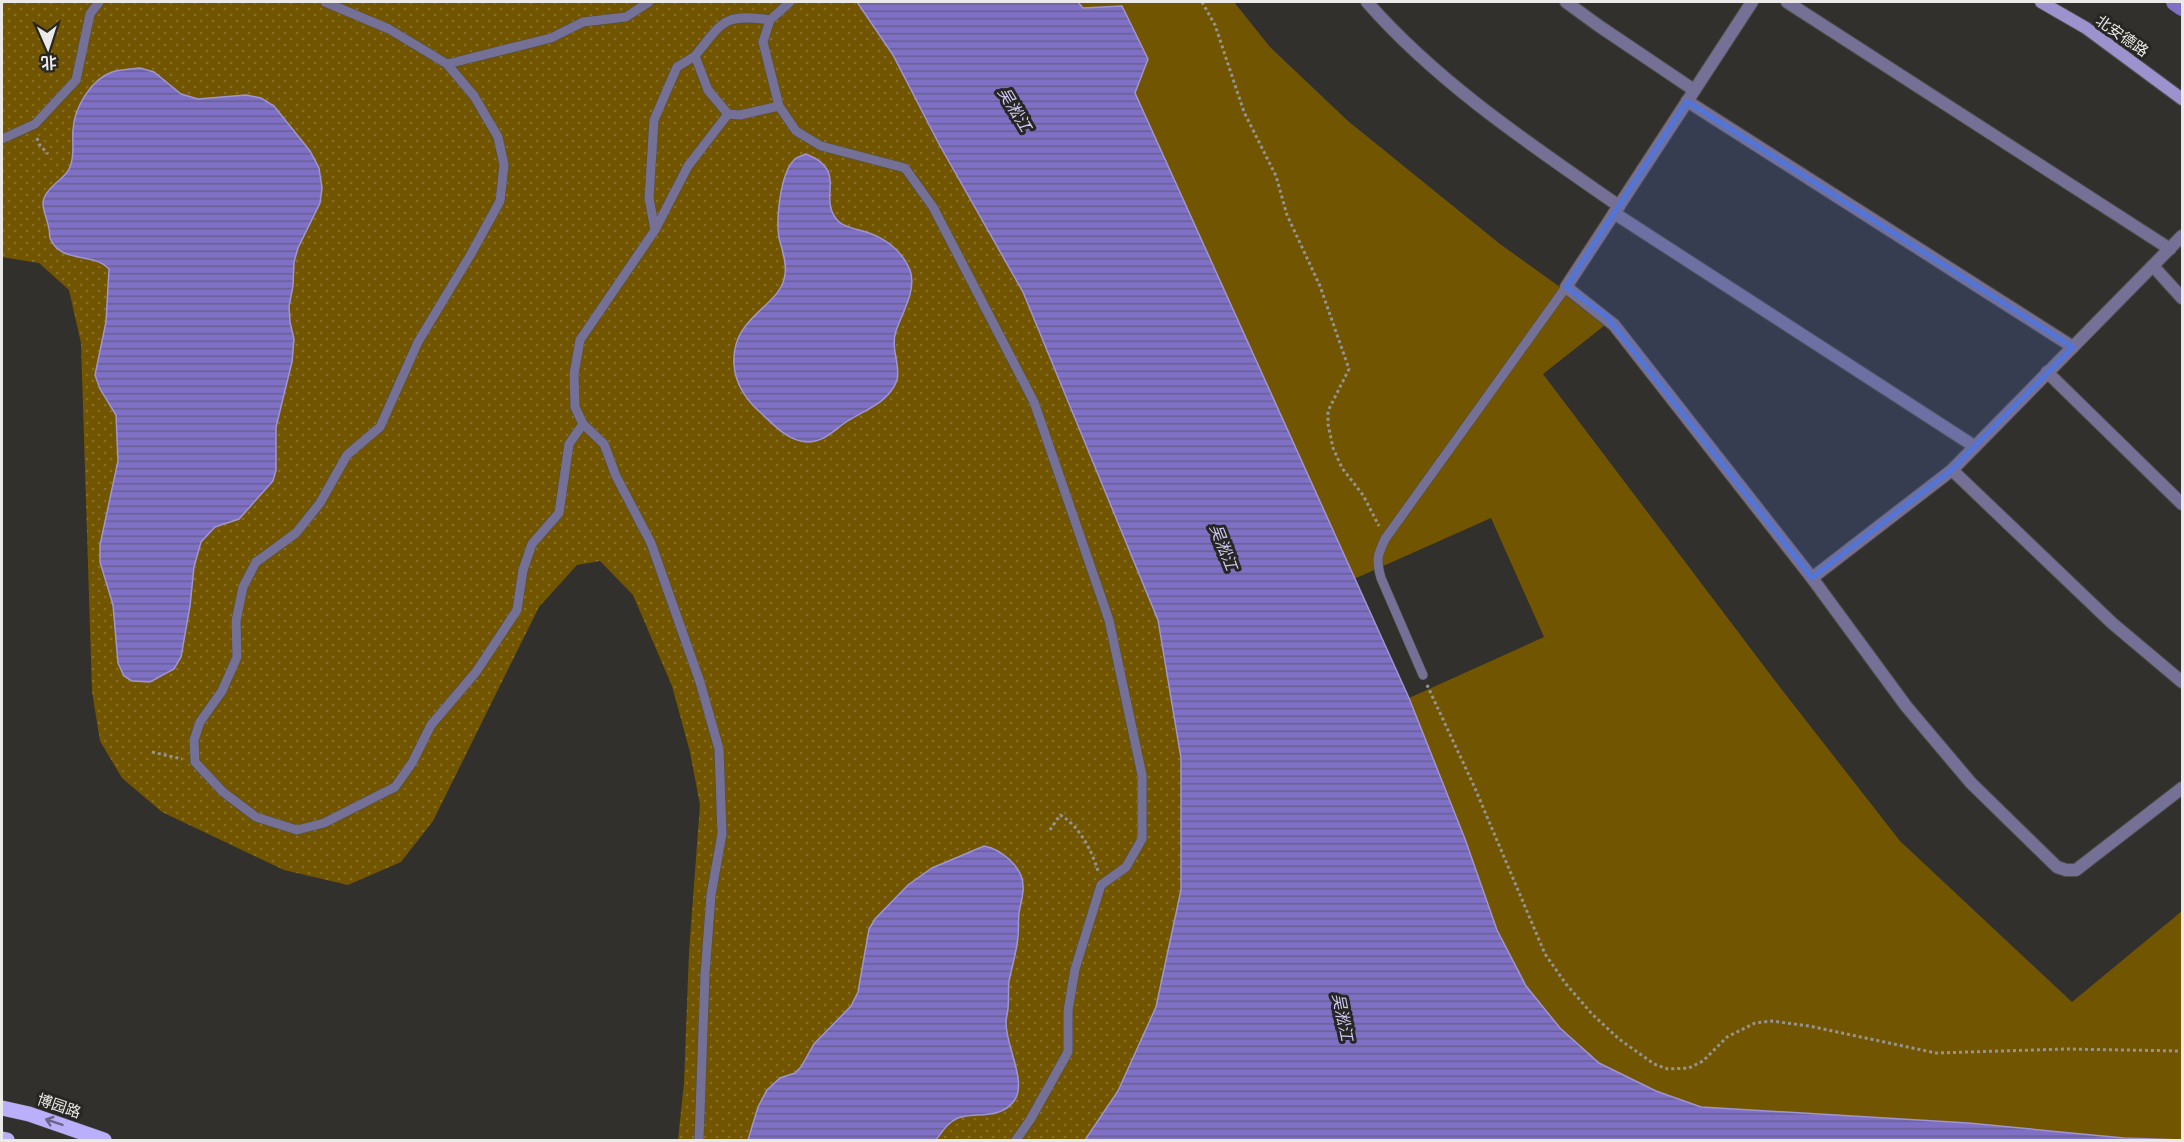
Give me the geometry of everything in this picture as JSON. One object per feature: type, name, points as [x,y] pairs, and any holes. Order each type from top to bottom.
[{"type":"main road","name":"博园路","points":[[2,1108],[29,1114],[105,1140]]},
{"type":"main road","points":[[2,1139],[7,1140]]},
{"type":"street","points":[[1367,2],[1425,59],[1485,110],[1617,210],[1974,446]]},
{"type":"street","points":[[1566,2],[1691,95],[2073,347]]},
{"type":"street","points":[[1752,2],[1566,287],[1614,325],[1812,578],[1906,706],[1971,783],[2057,867],[2076,870],[2182,788]]},
{"type":"street","points":[[1787,2],[2169,249]]},
{"type":"street","name":"北安德路","points":[[2042,2],[2086,28],[2182,99]]},
{"type":"street","points":[[1812,578],[1952,471],[2182,236]]},
{"type":"street","points":[[2153,266],[2182,297]]},
{"type":"street","points":[[2047,372],[2182,504]]},
{"type":"street","points":[[1952,471],[2112,623],[2182,682]]},
{"type":"lane","points":[[2,139],[35,124],[76,80],[90,14],[99,2]]},
{"type":"lane","points":[[325,2],[389,29],[447,64],[474,96],[498,137],[504,165],[500,201],[418,342],[380,427],[347,455],[320,503],[296,533],[256,562],[243,587],[236,621],[237,657],[222,691],[200,722],[195,740],[195,762],[223,792],[256,817],[297,830],[324,823],[395,787],[412,763],[431,725],[476,672],[517,610],[523,570],[532,544],[559,513],[569,444],[583,424]]},
{"type":"lane","points":[[447,64],[551,38],[584,22],[626,17],[649,2]]},
{"type":"lane","points":[[790,2],[770,20],[763,42],[780,106],[796,131],[821,146],[905,168],[933,207],[1034,402],[1109,620],[1142,775],[1142,839],[1126,867],[1101,885],[1075,969],[1068,1011],[1068,1052],[1030,1120],[1016,1140]]},
{"type":"lane","points":[[655,231],[649,198],[654,120],[677,67],[695,56],[721,23],[745,16],[770,20]]},
{"type":"lane","points":[[695,56],[708,90],[728,114],[740,115],[780,106]]},
{"type":"lane","points":[[699,1140],[705,974],[711,895],[722,834],[719,749],[700,682],[651,543],[616,476],[604,444],[583,424],[575,407],[574,374],[580,340],[655,231],[688,166],[728,114]]},
{"type":"lane","points":[[1422,675],[1377,563],[1377,555],[1385,539],[1566,287]]},
{"type":"path","points":[[1202,2],[1215,25],[1244,112],[1276,176],[1287,215],[1320,286],[1344,352],[1349,369],[1328,411],[1331,440],[1342,468],[1363,495],[1385,539]]},
{"type":"path","points":[[35,124],[39,144],[48,154]]},
{"type":"path","points":[[1422,675],[1474,786],[1545,954],[1566,984],[1592,1014],[1619,1039],[1654,1064],[1668,1070],[1689,1068],[1703,1061],[1727,1037],[1755,1023],[1772,1021],[1809,1026],[1936,1053],[2066,1049],[2182,1051]]},
{"type":"path","points":[[152,752],[195,762]]},
{"type":"path","points":[[1050,830],[1060,815],[1072,821],[1094,860],[1101,885]]},
{"type":"highlighted area","points":[[1687,101],[2073,347],[1952,470],[1812,578],[1606,316],[1566,287]]},
{"type":"shaded area","points":[[2,2],[857,2],[893,55],[939,144],[1023,292],[1158,620],[1181,758],[1181,890],[1156,1007],[1118,1091],[1085,1140],[678,1140],[684,1083],[689,952],[700,805],[690,752],[672,686],[633,595],[600,561],[577,565],[539,607],[433,821],[401,862],[348,885],[284,870],[162,812],[122,778],[100,741],[92,691],[81,343],[69,290],[39,263],[2,257]]},
{"type":"shaded area","points":[[1078,2],[1234,2],[1270,47],[1348,121],[1500,244],[1609,322],[1543,374],[1779,686],[1900,841],[2072,1002],[2182,911],[2182,1140],[2124,1138],[1968,1123],[1701,1107],[1656,1091],[1599,1063],[1560,1028],[1526,986],[1497,930],[1465,839],[1409,698],[1544,637],[1491,518],[1354,579],[1135,93]]},
{"type":"water","name":"吴淞江","points":[[857,2],[1078,2],[1083,8],[1122,6],[1148,59],[1135,93],[1409,698],[1465,839],[1497,930],[1526,986],[1560,1028],[1599,1063],[1656,1091],[1701,1107],[1968,1123],[2124,1138],[2181,1140],[1085,1140],[1118,1091],[1156,1007],[1181,890],[1181,758],[1158,620],[1023,292],[939,144],[893,55]]},
{"type":"water","points":[[140,68],[154,72],[181,94],[198,99],[246,95],[261,98],[274,106],[310,151],[319,168],[322,188],[320,203],[298,248],[294,262],[289,306],[294,339],[292,362],[276,427],[276,470],[273,481],[239,519],[215,527],[201,542],[194,567],[181,657],[174,669],[150,682],[132,681],[124,676],[118,663],[113,605],[100,562],[100,545],[118,461],[116,415],[100,389],[95,375],[106,322],[109,269],[95,261],[69,255],[55,246],[50,238],[43,205],[49,190],[70,167],[76,113],[90,88],[104,76],[115,71]]},
{"type":"water","points":[[806,154],[819,161],[830,176],[830,203],[832,212],[838,221],[878,237],[891,245],[907,263],[912,278],[908,301],[894,337],[898,375],[893,388],[875,405],[813,442],[800,441],[782,432],[751,404],[739,385],[734,364],[735,347],[740,334],[782,285],[785,260],[778,230],[782,186],[789,167],[795,159]]},
{"type":"water","points":[[984,846],[1010,860],[1019,872],[1023,886],[1016,953],[1009,981],[1006,1022],[1019,1084],[1014,1101],[1002,1111],[965,1116],[954,1120],[936,1140],[748,1140],[758,1107],[767,1090],[780,1078],[795,1073],[801,1067],[814,1044],[851,1006],[858,992],[869,929],[875,919],[908,885],[932,868]]},
{"type":"waterway","points":[[2175,2],[2182,7]]}]
